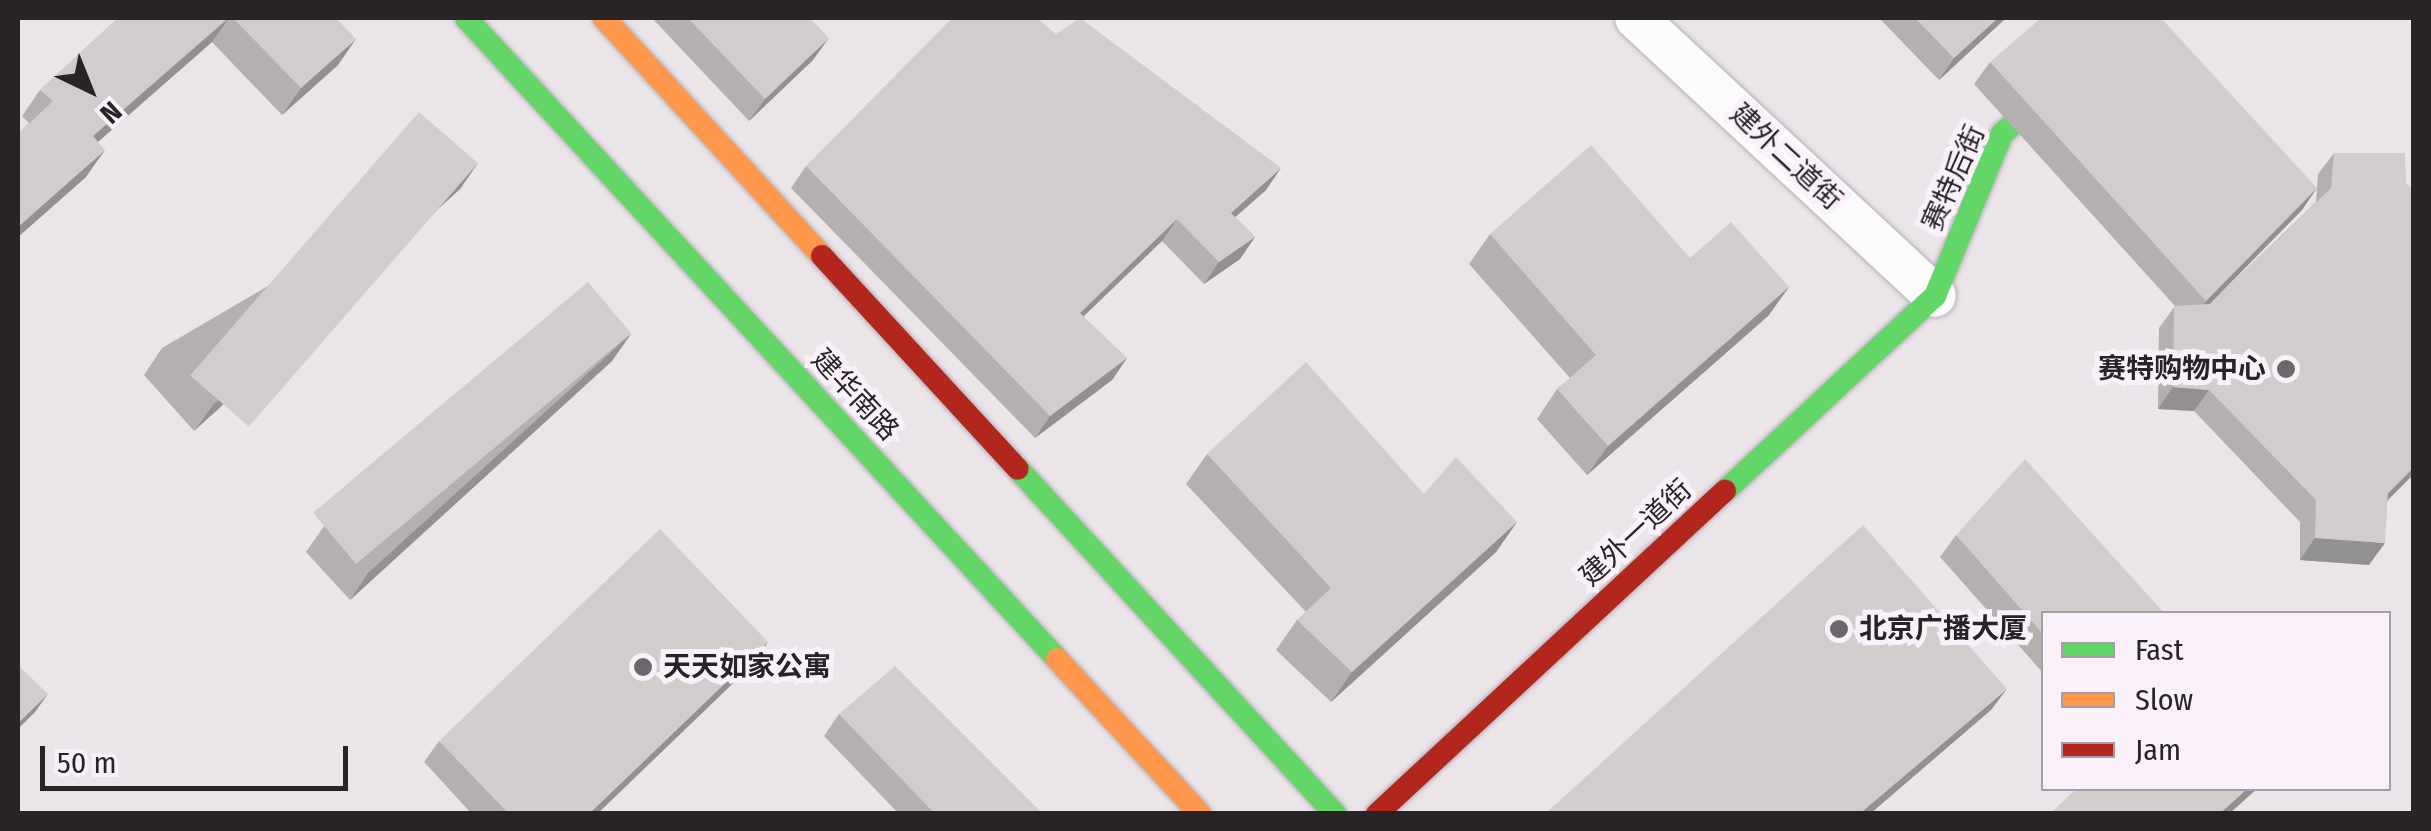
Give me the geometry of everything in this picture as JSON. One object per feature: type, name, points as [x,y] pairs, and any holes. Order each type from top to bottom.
[{"type":"street","name":"建华南路","points":[[466,18],[1200,814]]},
{"type":"street","points":[[604,18],[1336,814]]},
{"type":"street","name":"建外二道街","points":[[1636,18],[1936,296]]},
{"type":"street","name":"赛特后街","points":[[1936,296],[2002,134],[2134,18]]},
{"type":"street","name":"建外一道街","points":[[1377,814],[1936,296]]},
{"type":"building","points":[[118,18],[228,18],[93,136],[105,150],[18,227],[18,134],[53,101],[40,90]]},
{"type":"building","points":[[233,18],[336,18],[356,39],[301,88]]},
{"type":"building","points":[[688,18],[810,18],[829,38],[765,99]]},
{"type":"building","points":[[952,18],[1037,18],[1056,34],[1080,18],[1281,168],[1231,213],[1255,237],[1219,262],[1177,219],[1080,313],[1127,358],[1050,416],[806,166]]},
{"type":"building","points":[[1915,18],[1998,18],[1954,58]]},
{"type":"building","name":"赛特购物中心","points":[[2041,18],[2161,18],[2317,188],[2206,301],[1990,62]]},
{"type":"building","points":[[419,112],[478,163],[249,427],[190,375]]},
{"type":"building","points":[[1591,145],[1690,258],[1731,222],[1789,287],[1608,446],[1557,389],[1596,355],[1490,234]]},
{"type":"building","name":"赛特购物中心","points":[[2334,153],[2405,153],[2406,183],[2414,191],[2414,467],[2388,493],[2385,543],[2315,538],[2316,500],[2209,390],[2173,387],[2174,306],[2210,304],[2331,188]]},
{"type":"building","points":[[588,282],[631,333],[356,564],[313,513]]},
{"type":"building","points":[[1306,362],[1424,494],[1456,457],[1517,522],[1352,672],[1297,620],[1331,588],[1207,454]]},
{"type":"building","points":[[2025,459],[2162,611],[2041,611],[2041,632],[1956,535]]},
{"type":"building","name":"北京广播大厦","points":[[1863,525],[2007,689],[1859,814],[1545,814]]},
{"type":"building","points":[[660,529],[768,642],[589,814],[509,814],[439,741]]},
{"type":"building","points":[[18,665],[48,694],[18,723]]},
{"type":"building","points":[[895,666],[1043,814],[935,814],[839,714]]},
{"type":"building","points":[[2074,791],[2245,791],[2219,814],[2050,814]]},
{"type":"traffic: fast","points":[[466,18],[1057,659]]},
{"type":"traffic: fast","points":[[1725,491],[1935,296],[2002,134],[2134,18]]},
{"type":"traffic: fast","points":[[1018,469],[1335,814]]},
{"type":"traffic: slow","points":[[604,18],[822,256]]},
{"type":"traffic: slow","points":[[1057,659],[1200,814]]},
{"type":"traffic: jam","points":[[822,256],[1018,469]]},
{"type":"traffic: jam","points":[[1377,814],[1725,491]]},
{"type":"place","name":"赛特购物中心","points":[[2286,369]]},
{"type":"place","name":"北京广播大厦","points":[[1839,629]]},
{"type":"place","name":"天天如家公寓","points":[[643,667]]}]
